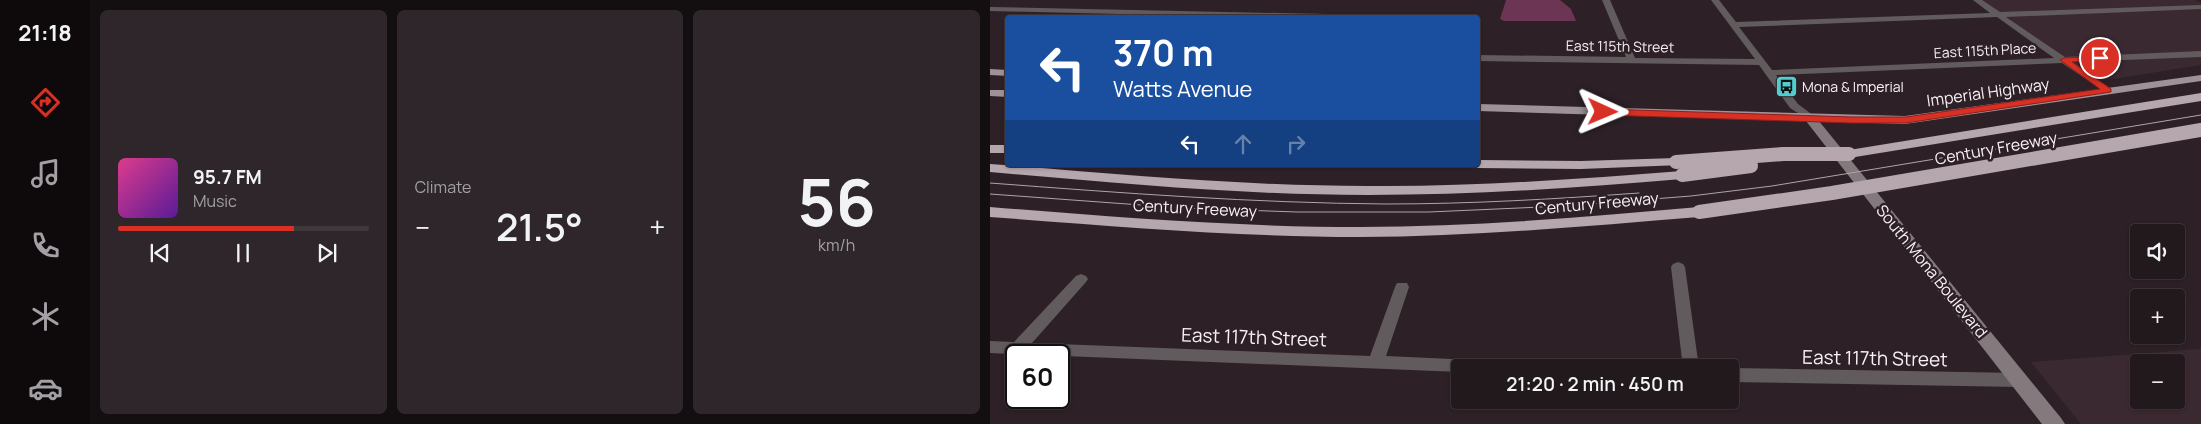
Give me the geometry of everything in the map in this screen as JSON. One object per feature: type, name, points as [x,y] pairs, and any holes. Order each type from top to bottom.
[{"type":"highway","name":"Century Freeway","points":[[990,168],[1236,187],[1390,191],[1506,188],[1679,168],[1849,154],[2201,97]]},
{"type":"highway","name":"Century Freeway","points":[[990,212],[1190,226],[1299,230],[1411,231],[1549,226],[1699,212],[1832,193],[2201,130]]},
{"type":"highway","points":[[990,149],[1005,149]]},
{"type":"highway","points":[[1480,164],[1679,168]]},
{"type":"main road","points":[[990,72],[1005,73]]},
{"type":"main road","name":"Imperial Highway","points":[[1480,108],[1906,120],[2201,78]]},
{"type":"main road","points":[[990,82],[1005,82]]},
{"type":"main road","points":[[990,93],[1005,94]]},
{"type":"street","points":[[1606,0],[1632,60]]},
{"type":"street","points":[[1715,0],[1794,106],[1810,118]]},
{"type":"street","points":[[1977,0],[2108,91]]},
{"type":"street","points":[[1130,15],[1144,6]]},
{"type":"street","points":[[1733,24],[2201,7]]},
{"type":"street","points":[[990,9],[1325,15]]},
{"type":"street","name":"East 115th Place","points":[[1770,73],[2201,54]]},
{"type":"street","name":"East 115th Street","points":[[1480,58],[1761,62]]},
{"type":"street","name":"South Mona Boulevard","points":[[1810,118],[2054,424]]},
{"type":"street","points":[[1678,267],[1690,359]]},
{"type":"street","points":[[1022,344],[1080,279]]},
{"type":"street","points":[[1376,362],[1402,287]]},
{"type":"street","name":"East 117th Street","points":[[990,347],[1005,348]]},
{"type":"street","name":"East 117th Street","points":[[1070,350],[1451,365]]},
{"type":"street","name":"East 117th Street","points":[[1739,375],[2019,380]]},
{"type":"shaded area","points":[[1506,0],[1560,0],[1571,9],[1576,21],[1504,21],[1500,19]]},
{"type":"shaded area","points":[[1981,0],[2195,0],[2201,3],[2201,65],[2101,81]]},
{"type":"shaded area","points":[[2201,349],[2201,424],[2081,424],[2031,362],[2130,354],[2130,409],[2185,409],[2185,354],[2136,354]]},
{"type":"tram line","points":[[990,194],[1182,208],[1297,212],[1429,212],[1564,206],[1691,196],[1772,186],[2201,115]]},
{"type":"tram line","points":[[990,183],[1238,200],[1386,204],[1513,201],[1639,193]]},
{"type":"place","name":"Mona & Imperial","points":[[1786,86]]},
{"type":"route","points":[[1603,112],[1880,121],[1906,120],[2108,91],[2064,60],[2100,58]]}]
